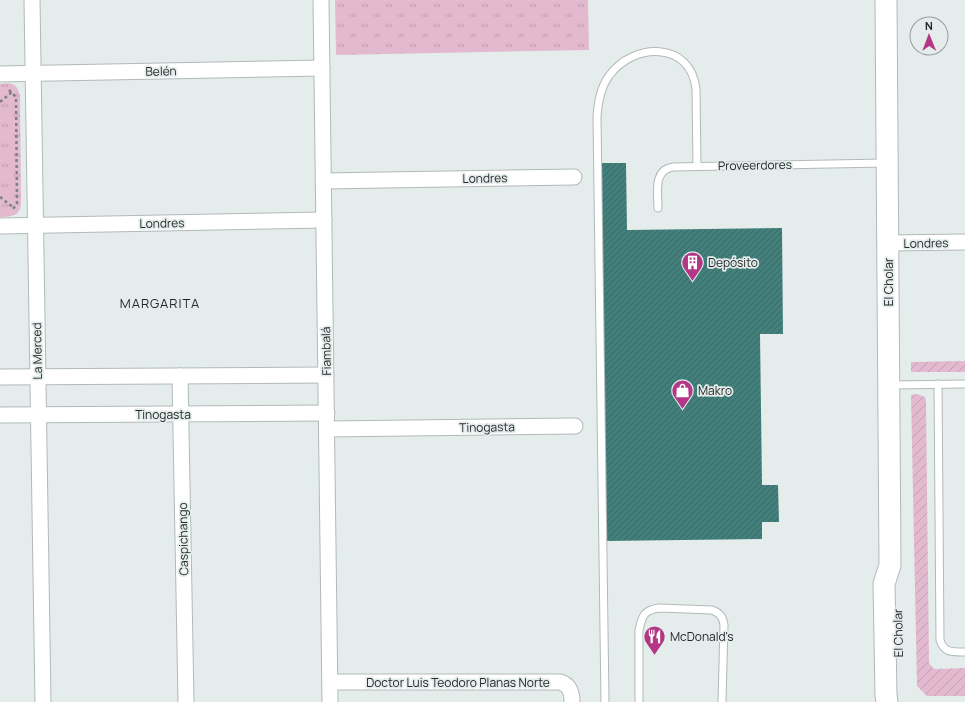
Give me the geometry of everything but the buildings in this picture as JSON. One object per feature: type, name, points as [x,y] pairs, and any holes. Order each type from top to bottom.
[{"type":"main road","name":"El Cholar","points":[[886,0],[890,565],[884,584],[887,702]]},
{"type":"main road","name":"El Cholar","points":[[890,565],[898,584],[898,702]]},
{"type":"street","name":"La Merced","points":[[32,0],[43,702]]},
{"type":"street","name":"Fiambalá","points":[[321,0],[330,702]]},
{"type":"street","name":"Belén","points":[[0,74],[322,68]]},
{"type":"street","name":"Londres","points":[[323,181],[574,177]]},
{"type":"street","name":"Londres","points":[[0,226],[324,220]]},
{"type":"street","name":"Londres","points":[[888,243],[965,242]]},
{"type":"street","points":[[0,378],[326,375]]},
{"type":"street","name":"Caspichango","points":[[180,376],[186,702]]},
{"type":"street","name":"Tinogasta","points":[[0,415],[327,413]]},
{"type":"street","name":"Tinogasta","points":[[327,430],[575,426]]},
{"type":"street","name":"Doctor Luis Teodoro Planas Norte","points":[[330,682],[560,682],[570,690],[572,702]]},
{"type":"lane","points":[[605,702],[597,117],[598,102],[602,89],[612,72],[626,60],[637,54],[649,51],[662,52],[682,60],[690,68],[695,78],[696,89],[697,166]]},
{"type":"lane","name":"Proveerdores","points":[[658,208],[658,183],[662,171],[673,166],[887,162]]},
{"type":"lane","points":[[938,384],[940,640],[942,646],[946,650],[951,652],[965,652]]},
{"type":"lane","points":[[888,385],[965,384]]},
{"type":"lane","points":[[639,702],[641,620],[646,612],[659,608],[712,610],[719,613],[723,619],[724,625],[722,702]]},
{"type":"path","points":[[4,89],[9,89],[16,97],[18,204],[11,211],[6,211]]},
{"type":"path","points":[[0,102],[12,92]]},
{"type":"path","points":[[0,197],[14,208]]},
{"type":"green space","points":[[335,0],[588,0],[589,50],[336,55]]},
{"type":"green space","points":[[0,84],[11,84],[16,86],[20,96],[21,204],[17,213],[7,217],[0,217]]},
{"type":"green space","points":[[965,361],[965,372],[911,372],[911,362]]},
{"type":"green space","points":[[917,394],[925,397],[926,401],[929,663],[934,669],[965,668],[965,696],[927,696],[917,686],[911,395]]},
{"type":"place","name":"Depósito","points":[[692,282]]},
{"type":"place","name":"Makro","points":[[682,410]]},
{"type":"place","name":"McDonald's","points":[[655,656]]},
{"type":"district","name":"MARGARITA","points":[[160,303]]}]
